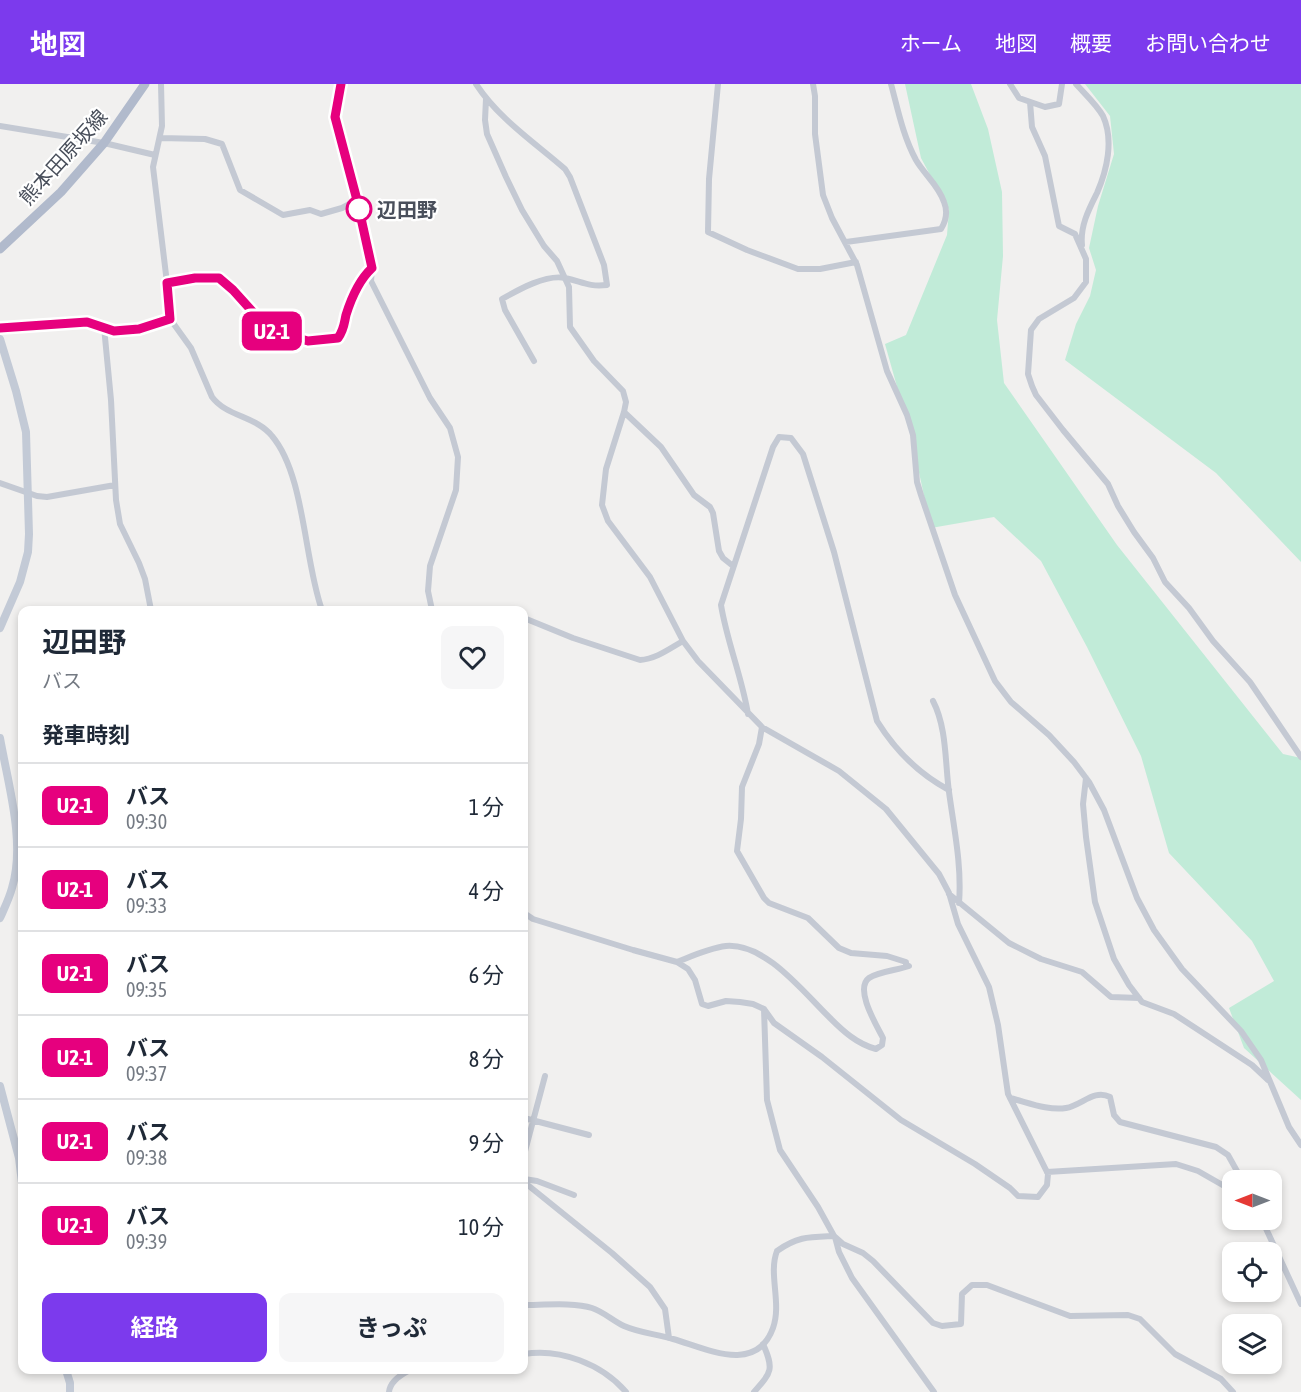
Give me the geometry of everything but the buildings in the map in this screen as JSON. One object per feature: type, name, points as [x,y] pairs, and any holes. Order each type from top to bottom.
[{"type":"main road","name":"熊本田原坂線","points":[[0,249],[61,192],[104,143],[145,84]]},
{"type":"street","points":[[161,84],[162,126],[153,167],[170,319],[187,342],[212,397],[218,405],[261,425],[272,435],[285,454],[321,606]]},
{"type":"street","points":[[341,84],[335,117],[372,268],[371,281],[430,398],[450,428],[458,457],[456,490],[430,566],[428,591],[431,606]]},
{"type":"street","points":[[476,84],[486,99],[536,146],[566,169],[604,265],[607,285],[591,286],[565,278],[535,282],[502,299],[534,361]]},
{"type":"street","points":[[718,84],[709,179],[708,231],[747,250],[798,269],[820,269],[856,262]]},
{"type":"street","points":[[813,84],[815,134],[824,195],[832,218],[856,262],[887,371],[907,415],[921,495],[956,595],[980,651],[1005,695],[1049,735],[1086,778],[1104,810],[1137,898],[1154,930],[1197,987],[1241,1031],[1261,1060],[1289,1128],[1301,1145]]},
{"type":"street","points":[[846,242],[941,229],[946,220],[946,205],[941,194],[917,161],[908,143],[891,84]]},
{"type":"street","points":[[1010,84],[1016,96],[1045,107],[1059,104],[1062,84]]},
{"type":"street","points":[[1076,84],[1103,115],[1109,152],[1100,185],[1083,225],[1082,249]]},
{"type":"street","points":[[486,99],[486,128],[501,166],[522,210],[544,246],[557,261],[565,278],[570,293],[570,327],[594,361],[623,391],[626,402],[624,412],[606,469],[602,505],[608,521],[650,577],[683,641],[698,661],[748,715],[762,727],[839,771],[886,809],[939,874],[958,924],[989,987],[1010,1098],[1047,1172],[1047,1185],[1038,1197],[1018,1196],[975,1164],[901,1120],[822,1057],[774,1023],[764,1009],[740,1002],[726,1001],[708,1006],[702,1004],[695,980],[688,969],[677,962],[528,916]]},
{"type":"street","points":[[1030,102],[1032,126],[1045,156],[1059,226],[1075,234],[1086,259],[1087,268],[1086,282],[1080,292],[1059,309],[1039,320],[1031,330],[1028,374],[1032,386],[1036,395],[1070,439],[1108,484],[1118,506],[1153,558],[1165,582],[1250,682],[1301,757]]},
{"type":"street","points":[[0,126],[155,154]]},
{"type":"street","points":[[160,138],[205,139],[222,144],[240,190],[283,215],[310,210],[321,214],[342,208],[357,200]]},
{"type":"street","points":[[167,283],[195,278],[219,278],[269,330],[308,341],[331,340],[338,338],[343,331],[353,296],[366,273],[372,268]]},
{"type":"street","points":[[0,328],[87,322],[114,331],[139,329],[170,319]]},
{"type":"street","points":[[104,327],[111,400],[115,485],[120,524],[139,563],[150,606]]},
{"type":"street","points":[[0,339],[24,423],[29,494],[28,552],[20,582],[2,613],[0,628]]},
{"type":"street","points":[[624,412],[661,447],[694,495],[710,507],[719,550],[723,558],[733,566]]},
{"type":"street","points":[[748,715],[744,685],[723,621],[721,605],[773,447],[779,437],[791,438],[803,454],[834,552],[877,721],[885,735],[908,760],[932,781],[949,790]]},
{"type":"street","points":[[0,483],[29,494],[47,497],[115,485]]},
{"type":"street","points":[[528,620],[573,638],[640,660],[647,660],[683,641]]},
{"type":"street","points":[[933,701],[942,733],[957,843],[959,903]]},
{"type":"street","points":[[677,962],[723,946],[738,946],[752,950],[784,973],[845,1032],[865,1046],[876,1048],[882,1045],[883,1038],[864,995],[864,984],[869,978],[909,966],[903,960],[887,956],[851,953],[839,948],[808,918],[769,903],[737,851],[742,787],[759,744],[762,727]]},
{"type":"street","points":[[0,738],[16,830],[17,850],[12,888],[0,918]]},
{"type":"street","points":[[1086,778],[1083,804],[1095,902],[1114,959],[1129,985],[1142,1002],[1174,1014],[1252,1065],[1270,1082]]},
{"type":"street","points":[[948,893],[1009,943],[1041,958],[1082,972],[1111,997],[1139,998]]},
{"type":"street","points":[[764,1009],[767,1100],[780,1150],[818,1207],[834,1236],[837,1248],[852,1278],[934,1392]]},
{"type":"street","points":[[528,1138],[545,1076]]},
{"type":"street","points":[[0,1086],[18,1154]]},
{"type":"street","points":[[1010,1098],[1050,1108],[1064,1109],[1094,1095],[1106,1095],[1110,1097],[1114,1115],[1120,1122],[1216,1147],[1228,1155],[1236,1170]]},
{"type":"street","points":[[528,1120],[589,1135]]},
{"type":"street","points":[[1047,1172],[1176,1164],[1198,1171],[1222,1185]]},
{"type":"street","points":[[528,1180],[537,1181],[574,1195]]},
{"type":"street","points":[[528,1183],[650,1287],[665,1309],[669,1338]]},
{"type":"street","points":[[1267,1230],[1301,1304]]},
{"type":"street","points":[[528,1305],[591,1307],[645,1334],[669,1338],[726,1356],[749,1354],[764,1344],[773,1328],[776,1252],[789,1242],[803,1237],[834,1236],[843,1244],[863,1253],[873,1261],[933,1323],[949,1326],[961,1324],[962,1294],[972,1286],[987,1286],[1011,1293],[1070,1316],[1128,1315],[1140,1319],[1175,1354],[1221,1379],[1233,1392]]},
{"type":"street","points":[[754,1392],[771,1372],[771,1362],[764,1344]]},
{"type":"street","points":[[528,1354],[558,1354],[574,1358],[595,1367],[612,1378],[626,1392]]},
{"type":"street","points":[[67,1374],[70,1392]]},
{"type":"street","points":[[389,1392],[399,1374]]},
{"type":"green space","points":[[905,84],[971,84],[988,129],[1002,192],[1003,256],[997,320],[1004,383],[1117,545],[1283,754],[1301,758],[1301,1100],[1244,1048],[1229,1008],[1274,981],[1252,941],[1169,853],[1141,756],[1041,561],[994,517],[931,528],[912,440],[885,344],[906,335],[947,235],[949,210],[921,158]]},
{"type":"green space","points":[[1085,84],[1301,84],[1301,562],[1216,473],[1065,360],[1076,324],[1090,296],[1096,270],[1089,248],[1098,206],[1114,154],[1110,116]]},
{"type":"bus line","name":"U2-1","points":[[0,328],[91,322],[114,331],[139,329],[170,319],[167,283],[195,278],[219,278],[269,330],[308,341],[338,338],[343,331],[353,296],[366,273],[372,268],[335,117],[341,84]]},
{"type":"place","name":"辺田野","points":[[359,209]]}]
